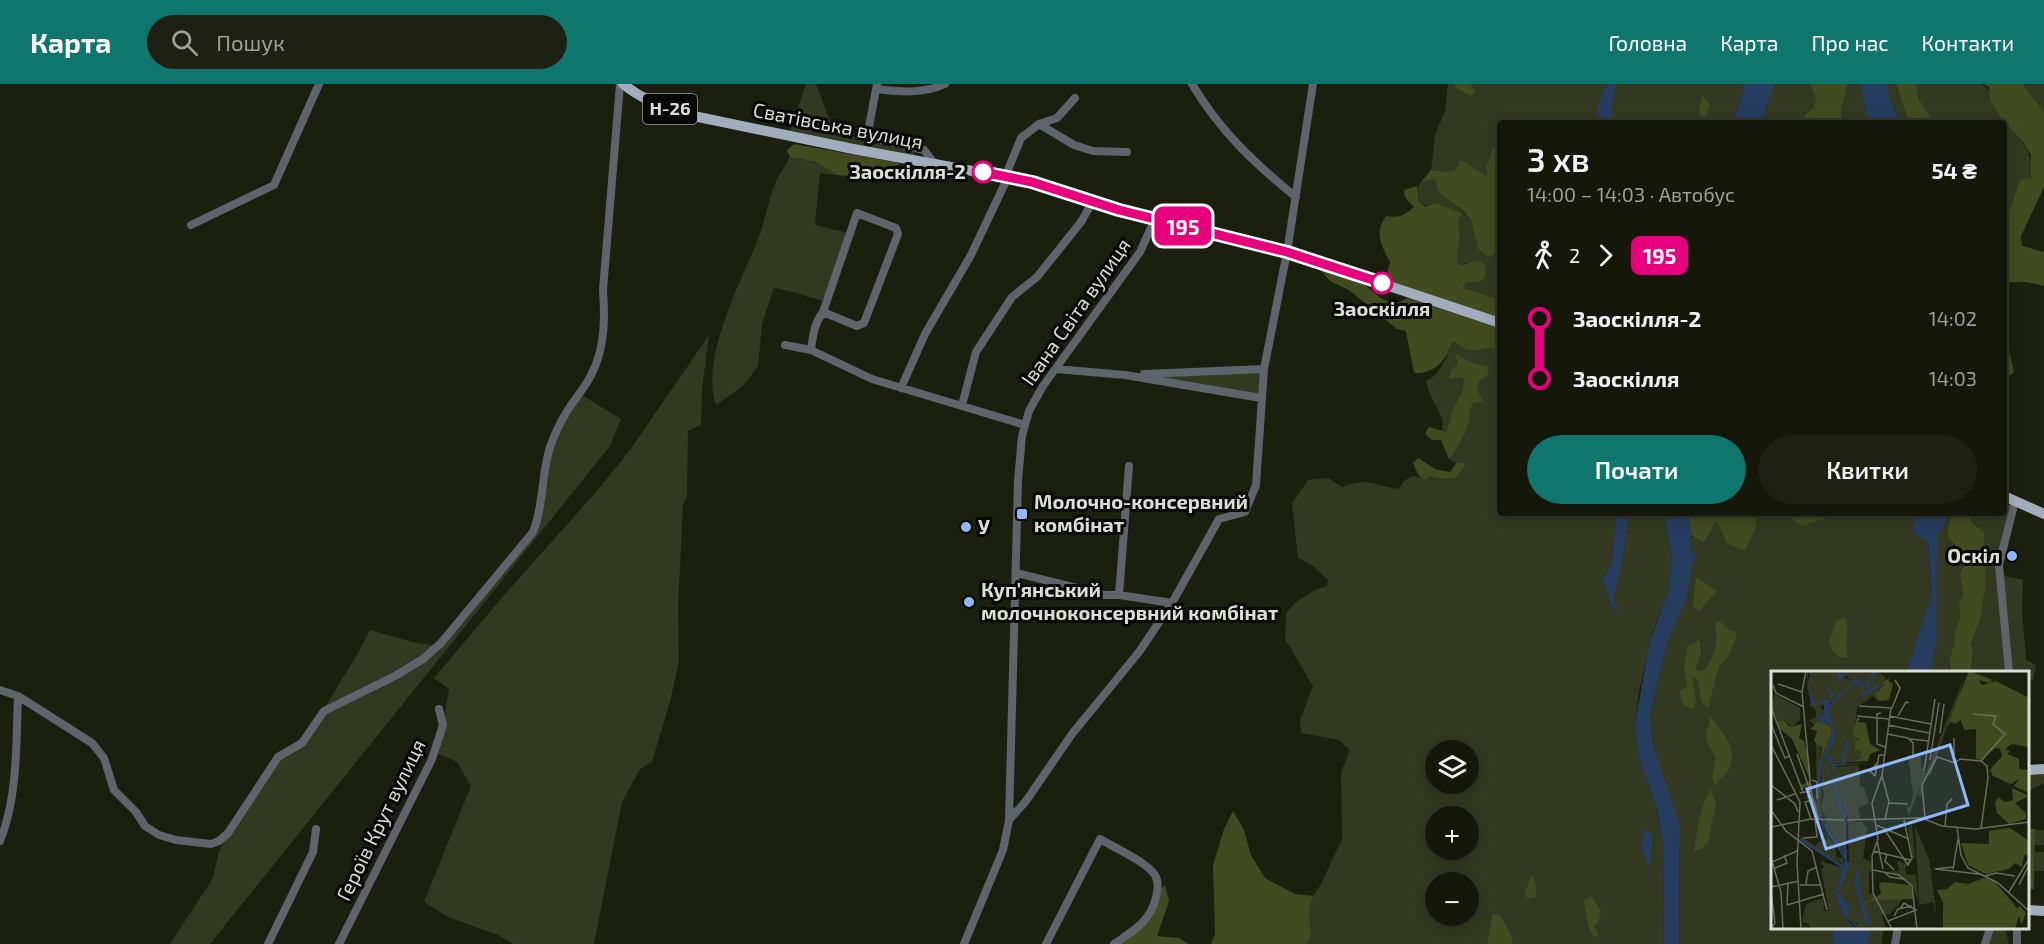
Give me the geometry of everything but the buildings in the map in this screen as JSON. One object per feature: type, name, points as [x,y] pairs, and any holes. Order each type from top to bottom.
[{"type":"main road","name":"Сватівська вулиця","points":[[621,84],[655,104],[679,113],[792,137],[1032,182],[1155,219],[1287,252],[1497,322]]},
{"type":"main road","points":[[2007,497],[2044,514]]},
{"type":"main road","points":[[2029,770],[2044,769]]},
{"type":"main road","points":[[2029,910],[2044,911]]},
{"type":"street","points":[[191,225],[274,185],[318,84]]},
{"type":"street","points":[[0,690],[18,696],[100,750],[114,790],[136,812],[145,826],[159,836],[211,844],[219,842],[228,833],[278,757],[302,743],[324,711],[395,676],[423,659],[441,643],[533,532],[538,520],[546,462],[551,446],[565,415],[598,361],[603,336],[603,290],[621,84]]},
{"type":"street","points":[[934,163],[924,150],[867,137],[876,86],[904,92],[938,88],[945,84]]},
{"type":"street","points":[[1192,84],[1224,132],[1253,162],[1296,197]]},
{"type":"street","points":[[1197,84],[1201,100]]},
{"type":"street","points":[[1009,820],[1026,801],[1072,734],[1139,652],[1172,603],[1219,519],[1245,512],[1252,499],[1256,485],[1264,369],[1287,252],[1313,84]]},
{"type":"street","points":[[901,388],[925,334],[971,255],[1021,138],[1039,124],[1057,118],[1075,98]]},
{"type":"street","points":[[1039,124],[1074,146],[1093,151],[1128,152]]},
{"type":"street","points":[[962,405],[976,352],[982,342],[1012,297],[1037,277],[1082,222],[1093,201]]},
{"type":"street","points":[[811,350],[813,331],[823,312],[857,213],[896,228],[898,234],[864,323],[857,326],[823,312]]},
{"type":"street","name":"Івана Світа вулиця","points":[[964,944],[1003,850],[1009,820],[1018,481],[1022,436],[1029,411],[1043,386],[1140,252],[1155,219]]},
{"type":"street","points":[[785,345],[811,350],[872,379],[1025,425]]},
{"type":"street","points":[[1056,369],[1125,375],[1261,398]]},
{"type":"street","points":[[1125,375],[1264,369]]},
{"type":"street","points":[[1119,595],[1129,466]]},
{"type":"street","points":[[2008,671],[1999,565],[2015,501]]},
{"type":"street","points":[[1016,573],[1105,595],[1172,603]]},
{"type":"street","points":[[0,841],[6,827],[13,786],[18,696]]},
{"type":"street","name":"Героїв Крут вулиця","points":[[339,944],[432,759],[443,725],[439,709]]},
{"type":"street","points":[[268,944],[313,852],[316,829]]},
{"type":"street","points":[[1046,944],[1100,839],[1144,865],[1154,873],[1158,881],[1155,906],[1148,918],[1114,944]]},
{"type":"street","points":[[1895,944],[1898,929]]},
{"type":"street","points":[[1985,944],[1989,929]]},
{"type":"green space","points":[[806,84],[816,84],[832,124],[838,129],[870,142],[913,152],[915,156],[789,133]]},
{"type":"green space","points":[[1448,84],[1744,84],[1741,100],[1732,120],[1497,120],[1497,173],[1488,177],[1475,170],[1445,172],[1431,170],[1435,135],[1445,111]]},
{"type":"green space","points":[[1454,84],[1469,84],[1476,91],[1471,96],[1456,88]]},
{"type":"green space","points":[[1775,84],[1860,84],[1868,120],[1762,120]]},
{"type":"green space","points":[[1810,84],[1847,84],[1841,120],[1804,120],[1807,113],[1814,108],[1816,97]]},
{"type":"green space","points":[[1887,84],[1896,84],[1908,120],[1900,120],[1891,101]]},
{"type":"green space","points":[[1896,84],[1916,84],[1919,99],[1932,120],[1908,120]]},
{"type":"green space","points":[[1916,84],[1981,84],[1989,90],[1997,111],[2004,120],[1931,120],[1921,105]]},
{"type":"green space","points":[[1983,84],[2023,84],[2044,112],[2044,187],[2021,236],[2022,246],[2044,252],[2044,286],[2026,282],[2007,282],[2007,213],[2008,215],[2020,180],[2031,178],[2031,155],[2023,142],[2007,125],[2007,120],[2003,120],[1990,101],[1989,87]]},
{"type":"green space","points":[[2023,84],[2044,84],[2044,112]]},
{"type":"green space","points":[[1702,95],[1710,104],[1706,117],[1701,116],[1699,110]]},
{"type":"green space","points":[[2007,124],[2025,145],[2031,166],[2030,180],[2008,216]]},
{"type":"green space","points":[[794,144],[901,164],[879,172],[862,169],[848,176],[837,175],[816,162],[790,157],[787,150]]},
{"type":"green space","points":[[1497,147],[1497,252],[1489,257],[1478,249],[1471,220],[1439,192],[1435,179],[1421,182],[1431,170],[1454,171],[1461,160],[1488,177],[1486,168],[1493,148]]},
{"type":"green space","points":[[790,157],[818,163],[837,175],[820,173],[815,225],[848,233],[827,302],[774,287],[762,324],[758,366],[743,386],[716,405],[712,386],[713,365],[718,342],[734,295],[760,234],[776,181]]},
{"type":"green space","points":[[1434,177],[1451,201],[1471,220],[1478,249],[1497,252],[1497,299],[1462,288],[1468,262],[1460,265],[1457,261],[1460,234],[1458,223],[1419,202],[1418,185]]},
{"type":"green space","points":[[1417,186],[1419,202],[1426,207],[1435,203],[1461,213],[1458,223],[1460,234],[1457,261],[1460,265],[1480,261],[1486,266],[1485,278],[1477,282],[1466,282],[1463,288],[1497,299],[1497,320],[1393,285],[1386,278],[1390,262],[1380,239],[1380,228],[1386,216],[1401,216],[1414,207],[1405,197],[1404,190]]},
{"type":"green space","points":[[1318,267],[1361,282],[1382,299],[1396,304],[1407,298],[1497,327],[1497,351],[1490,348],[1468,351],[1456,342],[1452,342],[1439,365],[1428,371],[1414,373],[1406,331],[1397,329],[1349,290],[1330,281]]},
{"type":"green space","points":[[709,335],[702,390],[701,425],[688,431],[687,497],[683,505],[678,607],[679,660],[671,698],[652,762],[640,769],[622,802],[594,944],[514,944],[498,935],[448,917],[424,902],[471,786],[457,762],[434,752],[443,725],[449,689],[434,678],[630,450]]},
{"type":"green space","points":[[2007,341],[2014,372],[2007,378]]},
{"type":"green space","points":[[1452,342],[1459,342],[1468,351],[1490,348],[1497,351],[1497,516],[1617,516],[1612,558],[1602,581],[1616,613],[1618,605],[1613,601],[1622,565],[1629,516],[1665,516],[1672,557],[1669,590],[1652,634],[1639,691],[1635,723],[1639,757],[1655,802],[1663,843],[1664,944],[1307,944],[1311,936],[1309,910],[1313,896],[1342,839],[1341,772],[1350,750],[1339,740],[1301,733],[1300,720],[1313,686],[1285,639],[1286,613],[1296,602],[1315,590],[1327,586],[1328,580],[1313,566],[1298,558],[1292,503],[1308,480],[1328,478],[1342,487],[1365,482],[1398,489],[1405,480],[1413,476],[1425,479],[1431,476],[1449,479],[1456,463],[1449,459],[1442,433],[1443,420],[1426,381],[1439,370]]},
{"type":"green space","points":[[1455,354],[1475,364],[1488,366],[1489,370],[1486,378],[1479,380],[1477,390],[1483,401],[1472,404],[1468,424],[1449,459],[1441,440],[1432,440],[1425,434],[1429,427],[1446,432],[1464,387],[1463,377],[1449,379],[1452,369],[1458,364]]},
{"type":"green space","points":[[1264,369],[1261,398],[1125,375]]},
{"type":"green space","points":[[580,394],[621,419],[610,446],[210,944],[170,944],[213,878],[219,851],[225,838],[278,757],[302,745],[370,630],[416,643],[438,646],[533,532],[550,448]]},
{"type":"green space","points":[[1418,458],[1435,469],[1450,472],[1456,463],[1463,463],[1465,466],[1456,478],[1442,479],[1431,476],[1424,480],[1419,476],[1413,463]]},
{"type":"green space","points":[[2007,504],[2010,506],[1997,566],[2005,671],[1971,671],[1973,651],[1971,643],[1980,620],[1987,575],[1978,526],[1970,517],[2007,516]]},
{"type":"green space","points":[[1687,516],[1755,516],[1756,527],[1745,551],[1727,543],[1716,521],[1704,542],[1693,537]]},
{"type":"green space","points":[[1704,516],[1915,516],[1914,532],[1928,543],[1932,594],[1909,671],[1771,671],[1771,929],[1833,929],[1832,944],[1679,944],[1680,823],[1653,747],[1650,716],[1667,644],[1687,598],[1691,567],[1697,556],[1691,549],[1689,538],[1693,537]]},
{"type":"green space","points":[[1788,516],[1829,516],[1829,517],[1802,526]]},
{"type":"green space","points":[[1945,516],[1950,516],[1947,536],[1966,558],[1960,575],[1963,594],[1959,603],[1960,617],[1949,661],[1950,671],[1931,671],[1937,640],[1938,533]]},
{"type":"green space","points":[[1950,516],[1983,516],[1970,518],[1984,532],[1987,575],[1980,620],[1971,643],[1973,651],[1971,671],[1951,671],[1949,661],[1960,617],[1959,603],[1963,594],[1960,575],[1966,558],[1947,536]]},
{"type":"green space","points":[[2000,575],[2023,580],[2022,610],[2026,660],[2036,665],[2033,680],[2029,680],[2029,671],[2009,671]]},
{"type":"green space","points":[[1696,577],[1717,591],[1699,611],[1693,605]]},
{"type":"green space","points":[[1846,619],[1847,624],[1848,657],[1840,658],[1832,650],[1829,642],[1836,621]]},
{"type":"green space","points":[[1720,621],[1729,630],[1736,632],[1736,639],[1728,657],[1719,666],[1708,708],[1701,701],[1698,680],[1692,676],[1696,701],[1694,708],[1687,707],[1682,701],[1680,691],[1687,686],[1684,664],[1687,646],[1699,639],[1700,654],[1695,668],[1698,672],[1705,670],[1715,648],[1715,624]]},
{"type":"green space","points":[[1708,715],[1728,741],[1732,757],[1727,772],[1715,786],[1712,776],[1716,758],[1706,738]]},
{"type":"green space","points":[[2044,769],[2044,783],[2029,792],[2029,771]]},
{"type":"green space","points":[[1711,789],[1716,803],[1708,843],[1694,851],[1701,811]]},
{"type":"green space","points":[[1233,811],[1244,830],[1251,855],[1265,878],[1295,894],[1313,896],[1309,910],[1311,936],[1307,944],[1211,944],[1215,934],[1213,865],[1224,829]]},
{"type":"green space","points":[[2029,829],[2035,829],[2034,889],[2029,889]]},
{"type":"green space","points":[[2031,830],[2044,830],[2044,845],[2030,845]]},
{"type":"green space","points":[[2035,852],[2044,852],[2044,871],[2035,871]]},
{"type":"green space","points":[[1533,875],[1536,897],[1528,899],[1525,895]]},
{"type":"green space","points":[[1165,885],[1169,901],[1157,936],[1179,938],[1189,944],[1114,944],[1140,926],[1158,892]]},
{"type":"green space","points":[[1592,896],[1601,911],[1598,923],[1593,926],[1599,936],[1593,937],[1588,925],[1584,901]]},
{"type":"green space","points":[[1493,914],[1500,915],[1511,935],[1513,944],[1487,944]]},
{"type":"green space","points":[[1872,929],[1886,929],[1883,931],[1882,944],[1868,944]]},
{"type":"green space","points":[[1993,929],[2005,929],[2009,944],[1985,944]]},
{"type":"water","points":[[1607,84],[1617,84],[1611,120],[1596,120],[1598,106]]},
{"type":"water","points":[[1744,84],[1775,84],[1762,120],[1732,120],[1741,100]]},
{"type":"water","points":[[1860,84],[1887,84],[1891,101],[1900,120],[1868,120]]},
{"type":"water","points":[[1617,516],[1629,516],[1622,565],[1613,601],[1618,605],[1616,617],[1615,608],[1611,606],[1602,580],[1612,558]]},
{"type":"water","points":[[1665,516],[1689,516],[1692,536],[1689,539],[1691,549],[1697,556],[1691,567],[1687,598],[1667,644],[1650,716],[1653,746],[1680,823],[1679,944],[1664,944],[1663,843],[1656,805],[1639,757],[1635,723],[1650,641],[1669,590],[1672,557]]},
{"type":"water","points":[[1915,516],[1947,516],[1938,534],[1937,640],[1931,671],[1907,671],[1932,594],[1928,543],[1913,532]]},
{"type":"water","points":[[1645,829],[1652,835],[1650,865],[1647,864],[1641,846]]},
{"type":"water","points":[[1833,929],[1872,929],[1868,944],[1832,944]]},
{"type":"bus line","name":"195","points":[[983,172],[1032,182],[1119,210],[1287,252],[1382,283]]},
{"type":"place","name":"Заоскілля-2","points":[[983,172]]},
{"type":"place","name":"Заоскілля","points":[[1382,283]]},
{"type":"place","name":"Молочно-консервний комбінат","points":[[1022,514]]},
{"type":"place","name":"У","points":[[966,527]]},
{"type":"place","name":"Оскіл","points":[[2012,556]]},
{"type":"place","name":"Куп'янський молочноконсервний комбінат","points":[[969,602]]}]
